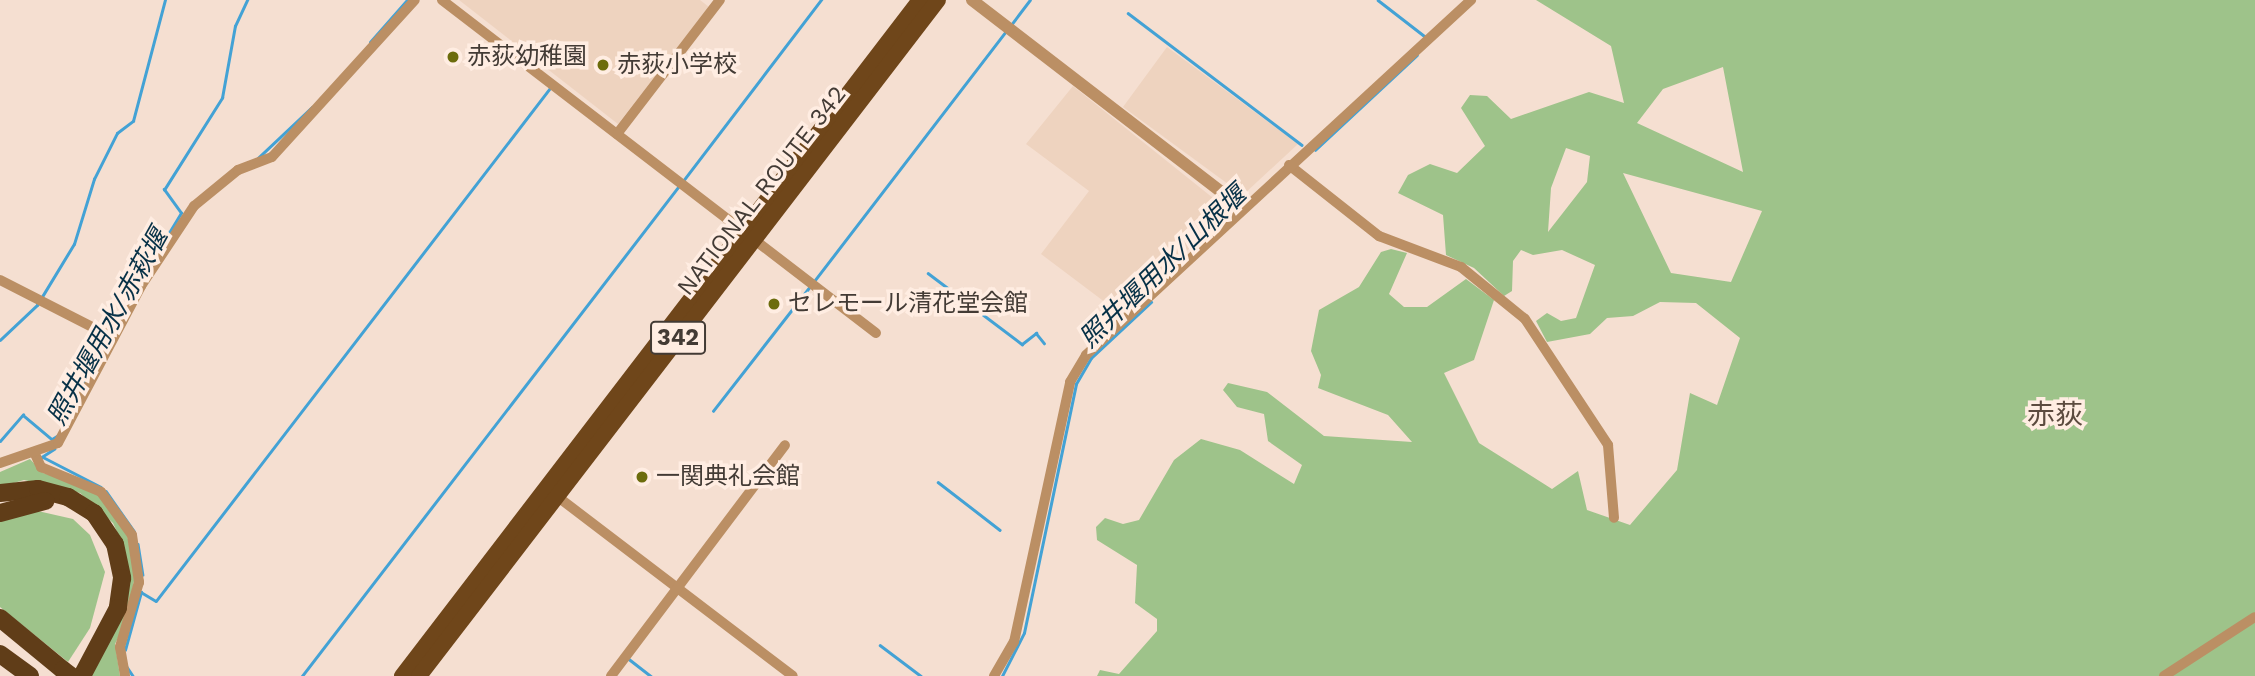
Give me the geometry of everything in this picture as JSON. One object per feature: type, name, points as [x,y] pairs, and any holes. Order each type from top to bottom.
[{"type":"highway","name":"NATIONAL ROUTE 342","points":[[748,235],[920,0]]},
{"type":"highway","name":"NATIONAL ROUTE 342","points":[[402,676],[550,492],[748,235],[938,0]]},
{"type":"highway","points":[[0,493],[38,489],[68,497],[94,513],[116,544],[122,578],[118,608],[82,676]]},
{"type":"highway","name":"NATIONAL ROUTE 342","points":[[419,676],[550,492]]},
{"type":"highway","points":[[0,513],[25,501],[52,501],[89,522],[104,545],[111,569],[107,612],[65,674]]},
{"type":"highway","points":[[0,618],[65,674]]},
{"type":"highway","points":[[0,635],[65,674]]},
{"type":"highway","points":[[0,654],[30,676]]},
{"type":"street","points":[[0,463],[34,452],[62,438],[113,337],[194,206],[238,170],[272,157],[415,0]]},
{"type":"street","points":[[442,0],[876,333]]},
{"type":"street","points":[[617,134],[720,0]]},
{"type":"street","points":[[972,0],[1241,207]]},
{"type":"street","points":[[994,676],[1014,642],[1073,374],[1241,207],[1471,0]]},
{"type":"street","points":[[1289,165],[1379,236],[1461,267],[1525,319],[1608,445],[1614,518]]},
{"type":"street","points":[[0,280],[113,337]]},
{"type":"street","points":[[611,676],[785,445]]},
{"type":"street","points":[[34,452],[41,467],[101,492],[132,535],[139,582],[120,647],[125,676]]},
{"type":"street","points":[[550,492],[681,586],[793,676]]},
{"type":"street","points":[[2164,676],[2255,617]]},
{"type":"shaded area","name":"赤荻小学校","points":[[459,0],[700,0],[709,7],[618,124]]},
{"type":"shaded area","points":[[1167,47],[1298,144],[1243,195],[1123,107]]},
{"type":"shaded area","points":[[1073,86],[1228,210],[1122,315],[1041,254],[1089,191],[1026,144]]},
{"type":"green space","points":[[1536,0],[2255,0],[2255,676],[1097,676],[1100,670],[1119,674],[1157,631],[1157,619],[1135,603],[1137,565],[1097,540],[1096,527],[1105,518],[1123,524],[1139,520],[1174,460],[1201,439],[1240,450],[1294,484],[1302,465],[1268,441],[1264,414],[1237,407],[1223,390],[1228,383],[1267,392],[1324,436],[1412,442],[1388,415],[1318,388],[1321,375],[1311,351],[1319,310],[1359,287],[1381,252],[1391,249],[1407,253],[1389,294],[1404,307],[1427,307],[1466,279],[1494,300],[1474,360],[1444,373],[1479,443],[1552,489],[1578,471],[1587,510],[1630,525],[1677,470],[1690,393],[1717,405],[1740,338],[1696,303],[1660,302],[1633,316],[1607,318],[1590,334],[1547,342],[1536,321],[1547,313],[1561,321],[1576,318],[1595,265],[1562,250],[1533,255],[1521,250],[1513,261],[1512,291],[1504,296],[1474,268],[1446,255],[1443,215],[1398,193],[1408,175],[1430,164],[1457,173],[1485,146],[1461,108],[1470,95],[1487,96],[1511,119],[1589,92],[1624,103],[1611,46]],"holes":[[[1723,67],[1743,172],[1637,123],[1663,89]],[[1566,148],[1590,156],[1587,182],[1548,232],[1551,188]],[[1623,173],[1762,211],[1731,282],[1671,273]]]},
{"type":"green space","points":[[30,459],[43,473],[89,487],[115,510],[127,534],[135,576],[126,622],[115,644],[120,676],[91,676],[127,606],[124,547],[113,523],[80,493],[24,480],[0,487],[0,472]]},
{"type":"green space","points":[[29,509],[73,519],[90,535],[105,572],[90,628],[68,662],[0,607],[0,522]]},
{"type":"waterway","points":[[0,340],[37,305],[74,244],[94,179],[117,133],[133,121],[165,0]]},
{"type":"waterway","points":[[152,261],[181,213],[164,190],[222,98],[235,26],[247,0]]},
{"type":"waterway","name":"照井堰用水/赤萩堰","points":[[370,42],[407,0]]},
{"type":"waterway","points":[[683,181],[821,0]]},
{"type":"waterway","points":[[1011,25],[1030,0]]},
{"type":"waterway","points":[[1378,0],[1427,38]]},
{"type":"waterway","points":[[1128,13],[1302,145]]},
{"type":"waterway","points":[[815,280],[1007,30]]},
{"type":"waterway","name":"照井堰用水/山根堰","points":[[1315,150],[1417,55]]},
{"type":"waterway","points":[[141,592],[156,601],[550,88]]},
{"type":"waterway","name":"照井堰用水/赤萩堰","points":[[258,158],[312,107]]},
{"type":"waterway","points":[[302,676],[679,186]]},
{"type":"waterway","points":[[928,273],[1022,344],[1036,333],[1044,343]]},
{"type":"waterway","points":[[713,411],[811,285]]},
{"type":"waterway","name":"照井堰用水/山根堰","points":[[1002,676],[1024,633],[1076,384],[1091,358],[1151,302]]},
{"type":"waterway","points":[[81,390],[125,306]]},
{"type":"waterway","points":[[0,441],[23,415],[52,439],[57,436]]},
{"type":"waterway","name":"照井堰用水/赤萩堰","points":[[40,458],[54,449]]},
{"type":"waterway","points":[[43,457],[101,487]]},
{"type":"waterway","points":[[938,482],[1000,530]]},
{"type":"waterway","points":[[106,491],[134,531]]},
{"type":"waterway","points":[[138,544],[143,575]]},
{"type":"waterway","points":[[125,650],[141,592]]},
{"type":"waterway","points":[[880,645],[921,676]]},
{"type":"waterway","points":[[629,659],[651,676]]},
{"type":"waterway","points":[[127,667],[133,676]]},
{"type":"place","name":"赤荻幼稚園","points":[[453,57]]},
{"type":"place","name":"赤荻小学校","points":[[603,65]]},
{"type":"place","name":"セレモール清花堂会館","points":[[774,304]]},
{"type":"place","name":"一関典礼会館","points":[[642,477]]},
{"type":"district","name":"赤荻","points":[[2055,415]]}]
